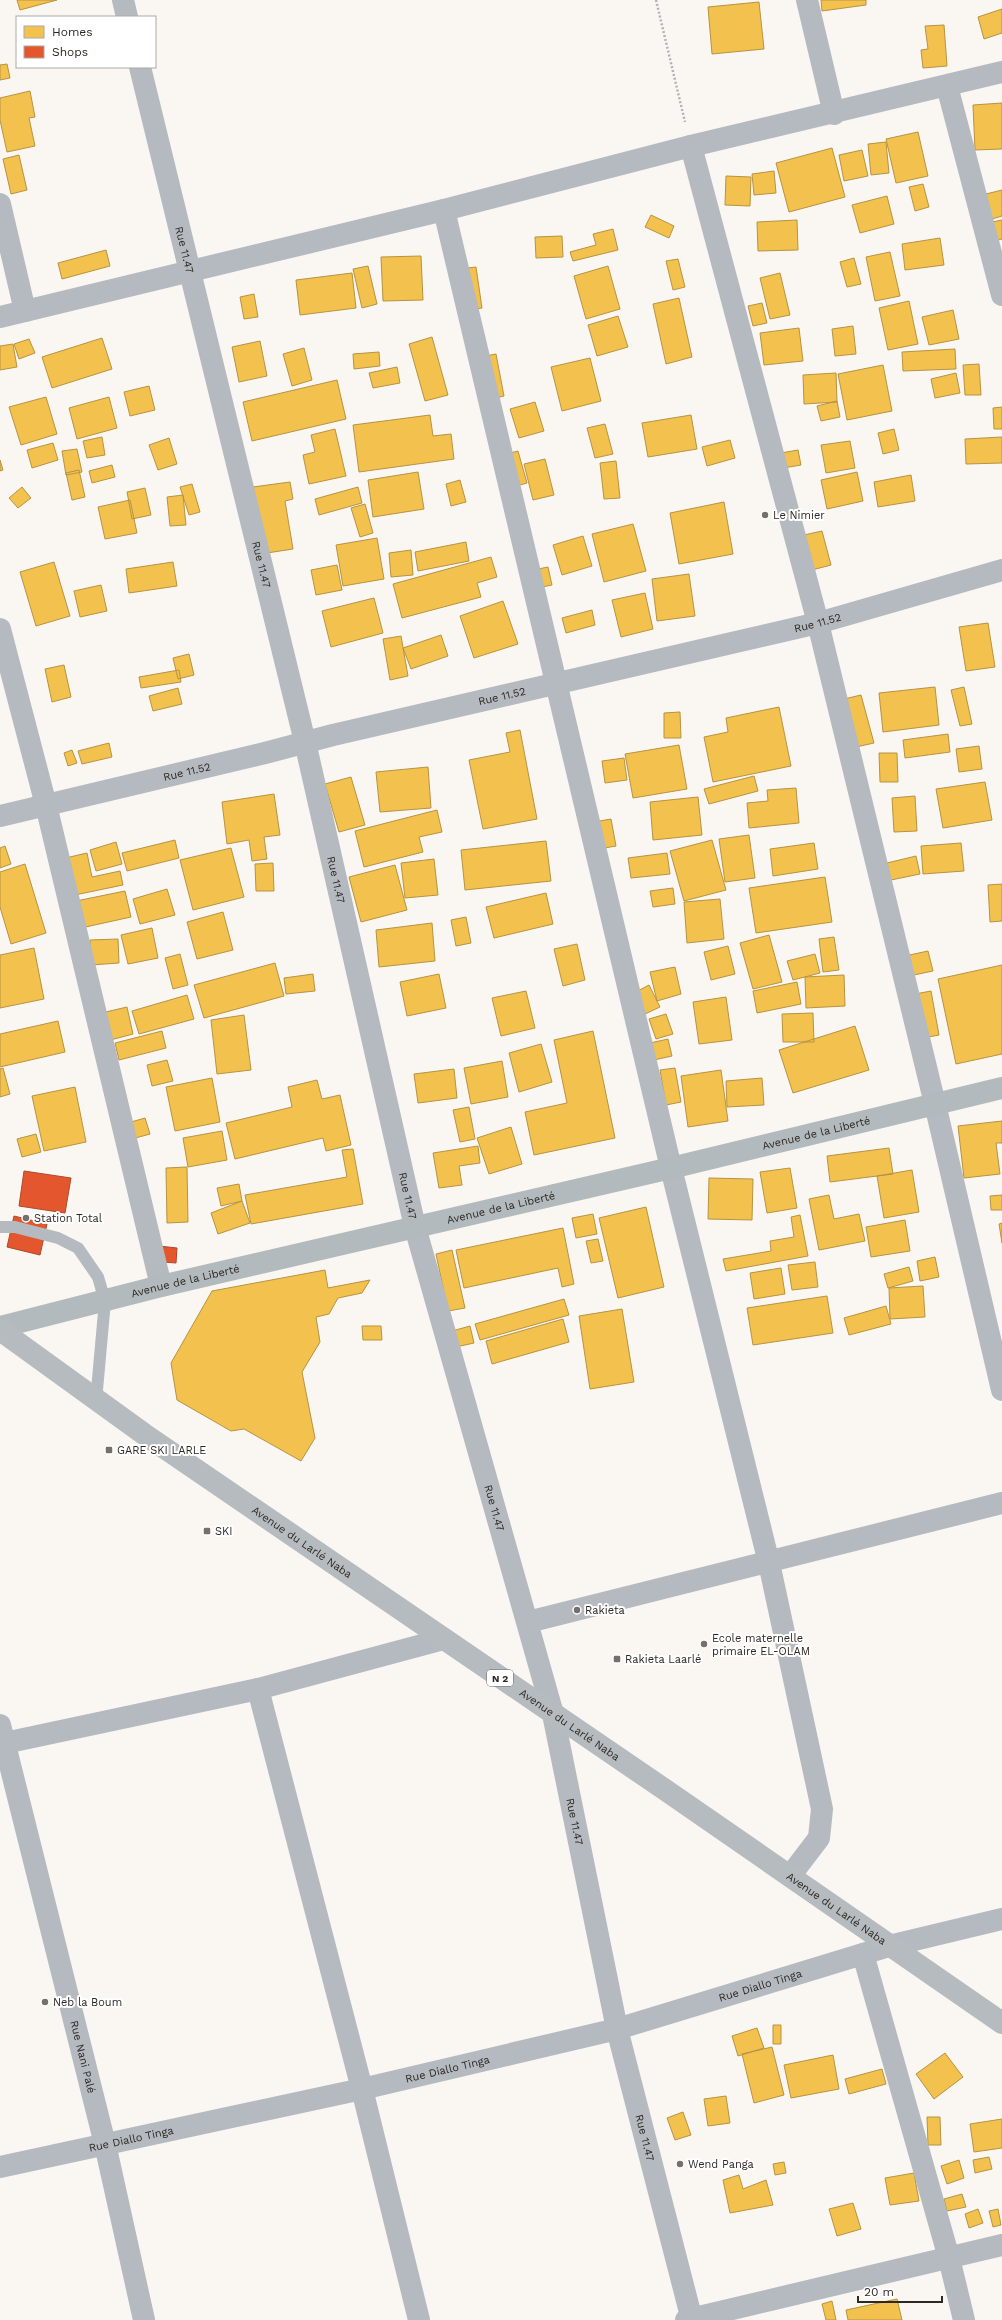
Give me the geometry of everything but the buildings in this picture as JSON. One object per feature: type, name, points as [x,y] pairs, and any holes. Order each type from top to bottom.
[{"type":"main road","name":"Avenue de la Liberté","points":[[0,1329],[161,1286],[671,1168],[1002,1088]]},
{"type":"main road","name":"Avenue du Larlé Naba","points":[[0,1329],[96,1401],[1002,2023]]},
{"type":"street","points":[[123,0],[127,16]]},
{"type":"street","points":[[807,0],[834,114]]},
{"type":"street","name":"Rue 11.47","points":[[140,68],[305,742],[415,1227],[553,1714],[617,2029],[690,2320]]},
{"type":"street","points":[[0,317],[444,210],[691,146],[834,114],[1002,72]]},
{"type":"street","points":[[947,86],[1002,295]]},
{"type":"street","points":[[691,146],[818,623],[935,1104],[1002,1390]]},
{"type":"street","points":[[0,204],[25,311]]},
{"type":"street","points":[[444,210],[555,684],[671,1168],[769,1563],[822,1809],[819,1838],[790,1876]]},
{"type":"street","name":"Rue 11.52","points":[[0,816],[305,742],[818,623],[1002,570]]},
{"type":"street","points":[[0,629],[46,805],[161,1286]]},
{"type":"street","points":[[528,1622],[769,1563],[1002,1503]]},
{"type":"street","points":[[2,1737],[258,1689],[444,1639]]},
{"type":"street","points":[[258,1689],[362,2089],[419,2320]]},
{"type":"street","name":"Rue Nani Palé","points":[[2,1737],[105,2144],[144,2320]]},
{"type":"street","name":"Rue Diallo Tinga","points":[[0,2167],[362,2089],[617,2029],[889,1946],[1002,1919]]},
{"type":"street","points":[[863,1954],[949,2258],[964,2320]]},
{"type":"street","points":[[690,2320],[1002,2245]]},
{"type":"lane","points":[[0,1227],[14,1226],[58,1238],[78,1248],[98,1277],[105,1301],[96,1401]]},
{"type":"path","points":[[656,0],[691,146]]},
{"type":"place","name":"Le Nimier","points":[[765,515]]},
{"type":"place","name":"Station Total","points":[[26,1218]]},
{"type":"place","name":"GARE SKI LARLE","points":[[109,1450]]},
{"type":"place","name":"SKI","points":[[207,1531]]},
{"type":"place","name":"Rakieta","points":[[577,1610]]},
{"type":"place","name":"Ecole maternelle primaire EL-OLAM","points":[[704,1644]]},
{"type":"place","name":"Rakieta Laarlé","points":[[617,1659]]},
{"type":"place","name":"Neb la Boum","points":[[45,2002]]},
{"type":"place","name":"Wend Panga","points":[[680,2164]]}]
